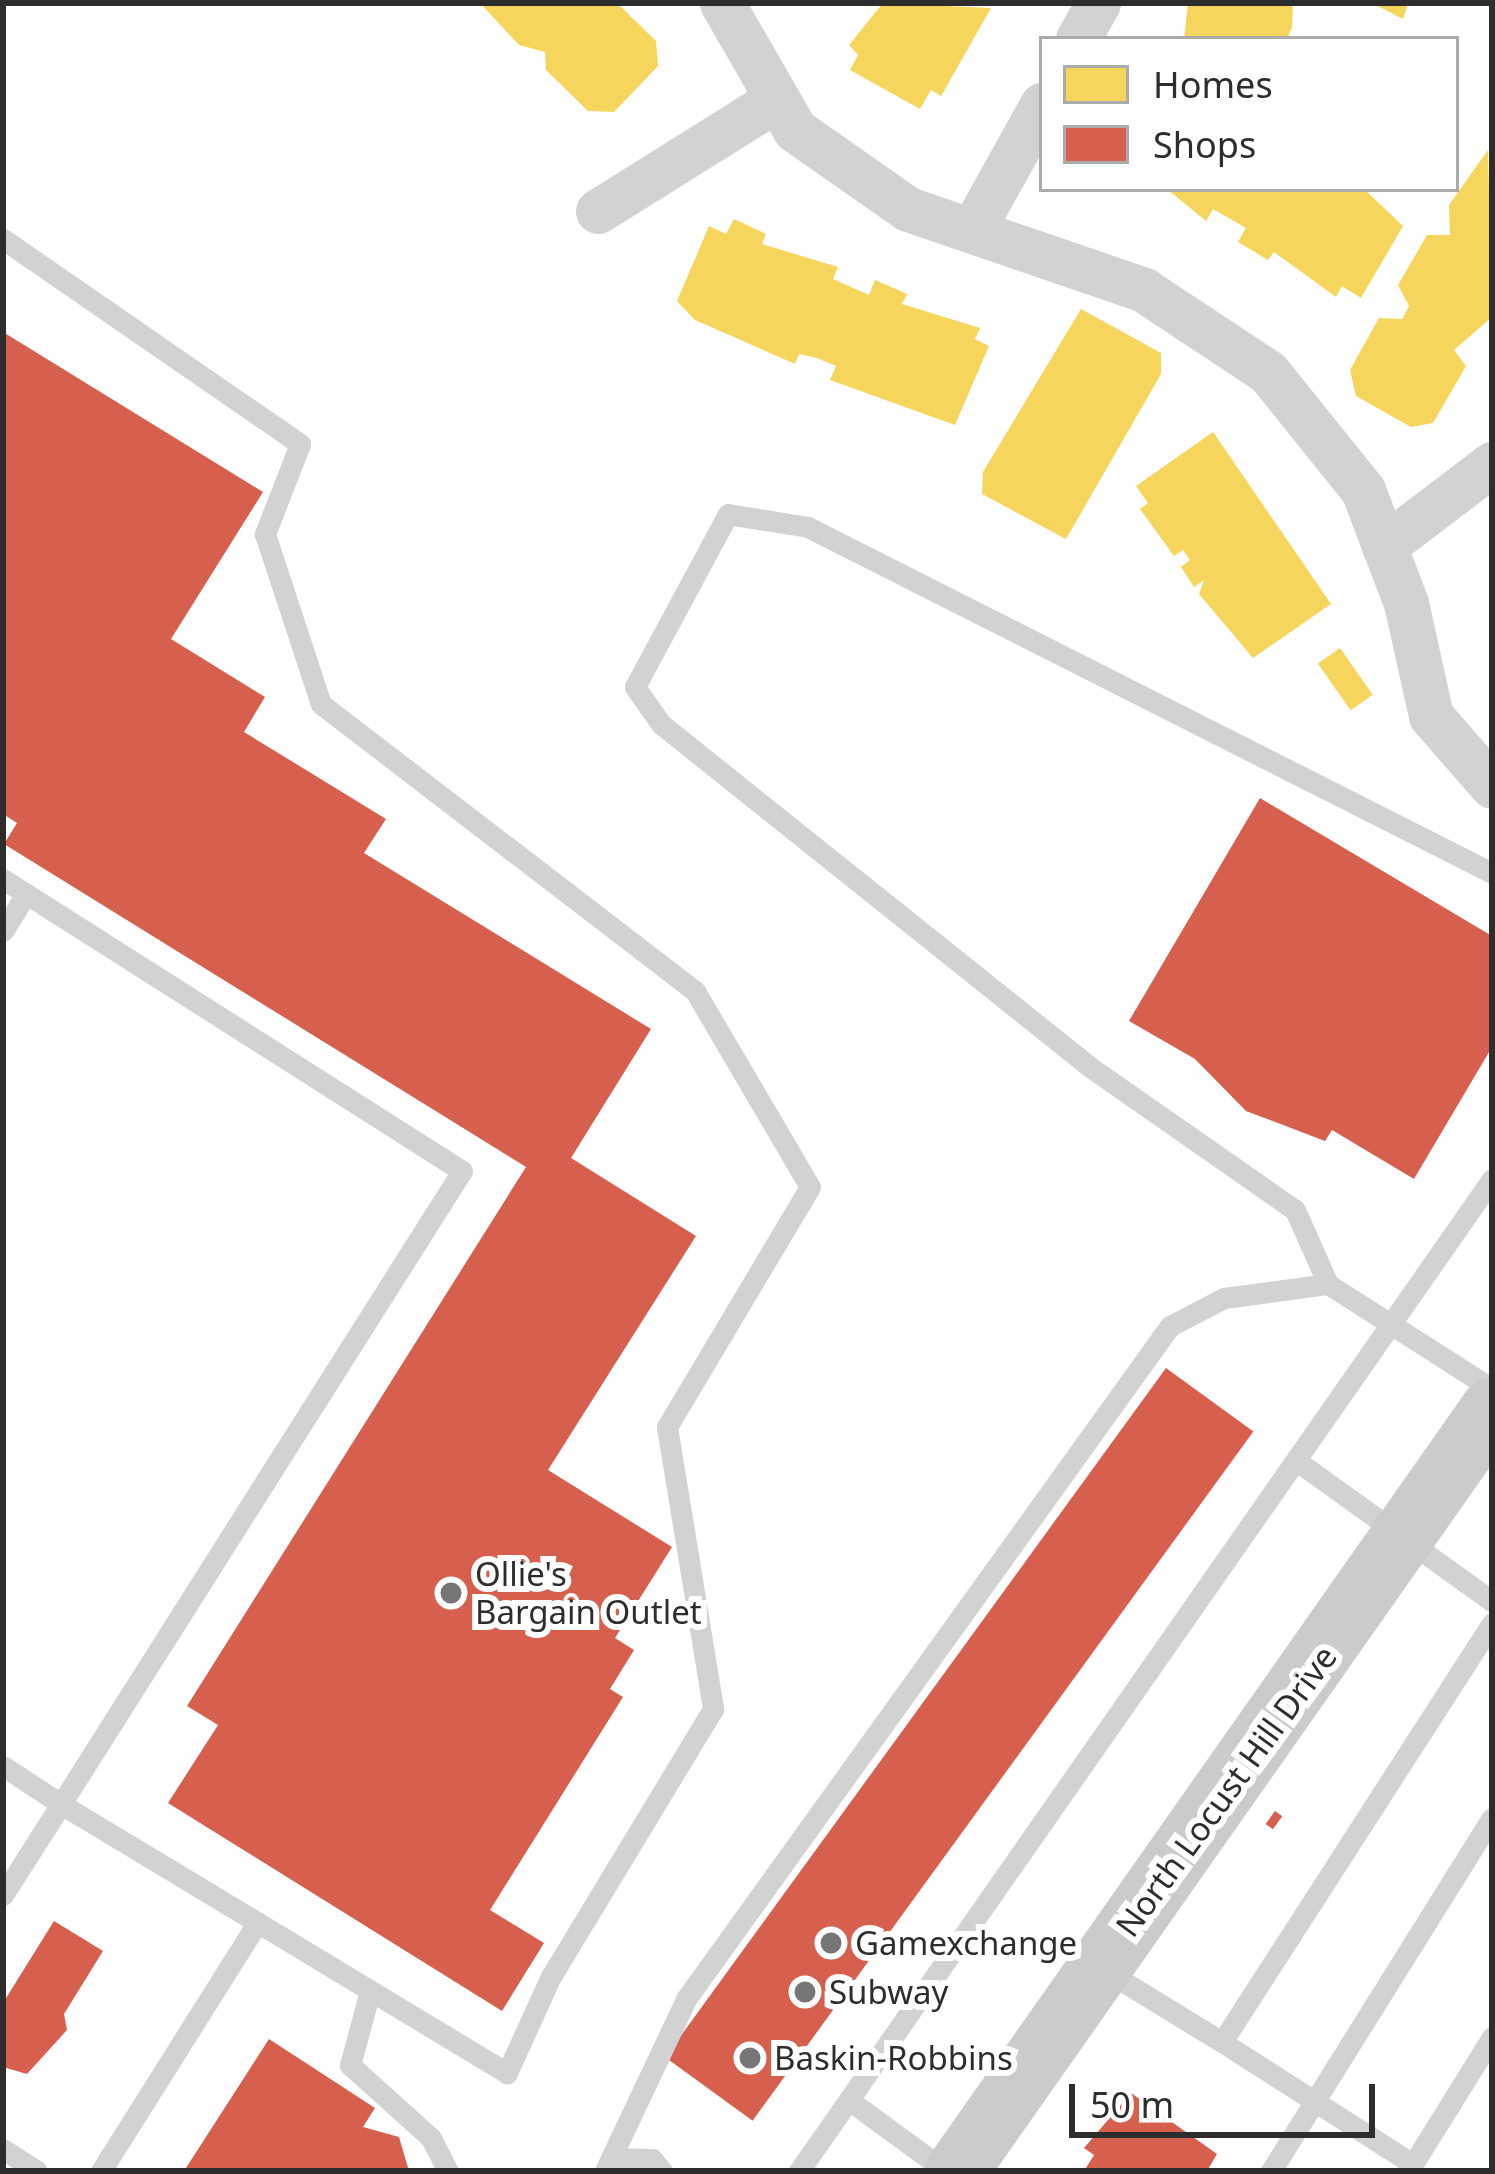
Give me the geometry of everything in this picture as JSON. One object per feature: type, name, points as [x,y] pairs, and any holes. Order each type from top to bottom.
[{"type":"street","points":[[722,3],[794,130],[908,209],[974,227],[1144,290],[1268,372],[1364,490],[1431,716],[1492,786]]},
{"type":"street","points":[[1080,36],[1098,3]]},
{"type":"street","points":[[598,212],[777,99]]},
{"type":"street","points":[[974,227],[1039,110]]},
{"type":"street","points":[[1384,546],[1492,464]]},
{"type":"street","name":"North Locust Hill Drive","points":[[956,2171],[1404,1541],[1492,1408]]},
{"type":"lane","points":[[3,239],[300,444],[266,534],[320,704],[695,991],[810,1187],[667,1427],[713,1709],[551,1976],[507,2073],[3,1766]]},
{"type":"lane","points":[[1492,873],[808,526],[728,514],[635,687],[661,724],[1090,1067],[1295,1210],[1328,1284],[1492,1389]]},
{"type":"lane","points":[[3,879],[462,1171],[3,1895]]},
{"type":"lane","points":[[3,932],[26,894]]},
{"type":"lane","points":[[800,2171],[853,2103],[1301,1463],[1388,1322],[1492,1179]]},
{"type":"lane","points":[[608,2164],[686,1999],[1170,1326],[1224,1298],[1328,1284]]},
{"type":"lane","points":[[1301,1463],[1492,1601]]},
{"type":"lane","points":[[1222,2042],[1492,1623]]},
{"type":"lane","points":[[1271,2171],[1492,1818]]},
{"type":"lane","points":[[100,2171],[258,1922]]},
{"type":"lane","points":[[1100,1967],[1411,2167],[1492,2036]]},
{"type":"lane","points":[[370,1990],[350,2065],[431,2138],[448,2171]]},
{"type":"lane","points":[[853,2103],[946,2171]]},
{"type":"lane","points":[[3,2149],[37,2171]]},
{"type":"lane","points":[[608,2164],[652,2159],[662,2171]]},
{"type":"building: Homes","points":[[480,3],[617,3],[656,41],[658,66],[614,112],[588,111],[546,70],[545,52],[519,45]]},
{"type":"building: Homes","points":[[883,3],[991,8],[941,96],[931,90],[920,109],[850,70],[858,55],[849,45]]},
{"type":"building: Homes","points":[[1188,3],[1293,3],[1288,36],[1184,36]]},
{"type":"building: Homes","points":[[1372,3],[1408,3],[1403,19]]},
{"type":"building: Homes","points":[[1488,150],[1492,317],[1454,350],[1466,366],[1433,423],[1411,427],[1356,396],[1350,370],[1379,318],[1402,319],[1409,306],[1398,285],[1427,235],[1450,235],[1449,205]]},
{"type":"building: Homes","points":[[1171,192],[1367,192],[1403,226],[1361,298],[1342,286],[1336,297],[1274,252],[1268,260],[1238,242],[1246,228],[1213,209],[1206,221]]},
{"type":"building: Homes","points":[[734,219],[766,234],[762,244],[838,267],[833,279],[869,295],[875,280],[907,294],[902,304],[980,328],[975,339],[989,346],[955,425],[830,380],[836,366],[817,358],[799,354],[795,364],[695,320],[677,301],[709,226],[726,234]]},
{"type":"building: Homes","points":[[1081,309],[1161,353],[1161,374],[1066,539],[982,494],[983,472]]},
{"type":"building: Homes","points":[[1213,432],[1331,604],[1253,658],[1199,594],[1204,580],[1194,587],[1181,567],[1190,560],[1183,550],[1174,556],[1140,509],[1148,503],[1136,486]]},
{"type":"building: Homes","points":[[1340,648],[1373,695],[1351,710],[1318,663]]},
{"type":"building: Shops","points":[[3,332],[263,492],[171,639],[265,697],[244,732],[386,819],[364,853],[651,1029],[571,1158],[696,1236],[548,1470],[672,1547],[615,1638],[634,1650],[610,1689],[623,1697],[490,1910],[544,1943],[502,2011],[168,1803],[218,1725],[187,1706],[526,1167],[4,844],[17,823],[3,814]]},
{"type":"building: Shops","points":[[1260,798],[1492,936],[1492,1047],[1414,1179],[1332,1130],[1325,1141],[1246,1111],[1195,1059],[1129,1021]]},
{"type":"building: Shops","points":[[1166,1368],[1253,1431],[753,2121],[665,2057]]},
{"type":"building: Shops","points":[[1275,1811],[1282,1816],[1273,1829],[1266,1824]]},
{"type":"building: Shops","points":[[54,1921],[103,1951],[64,2014],[67,2030],[27,2074],[3,2067],[3,2003]]},
{"type":"building: Shops","points":[[269,2039],[375,2108],[363,2127],[399,2137],[409,2171],[184,2171]]},
{"type":"building: Shops","points":[[1131,2093],[1217,2154],[1207,2171],[1084,2171],[1094,2155],[1084,2148]]},
{"type":"place","name":"Ollie's Bargain Outlet","points":[[451,1593]]},
{"type":"place","name":"Gamexchange","points":[[831,1943]]},
{"type":"place","name":"Subway","points":[[805,1992]]},
{"type":"place","name":"Baskin-Robbins","points":[[750,2058]]}]
